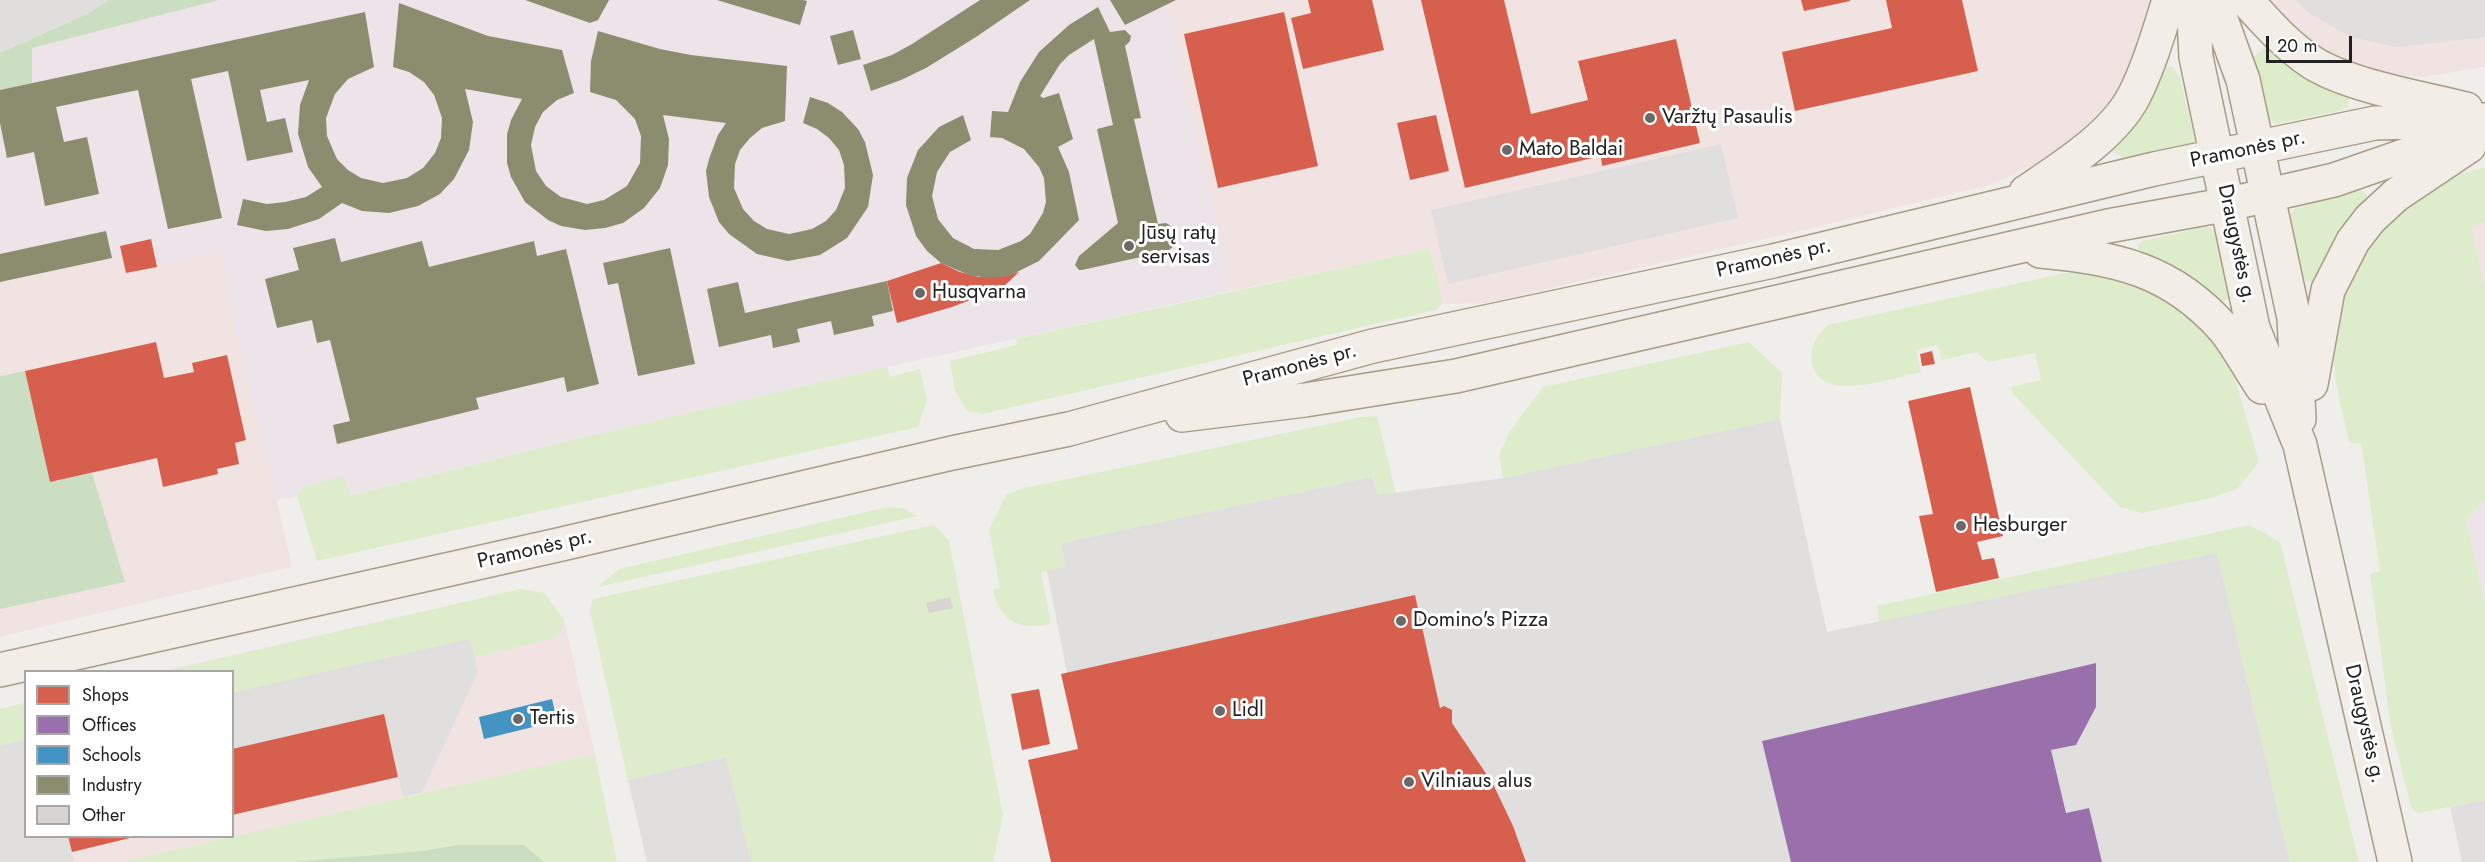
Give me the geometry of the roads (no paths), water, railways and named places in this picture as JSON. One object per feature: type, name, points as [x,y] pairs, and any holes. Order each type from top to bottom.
[{"type":"main road","points":[[2012,202],[2073,159],[2121,114],[2138,87],[2169,0]]},
{"type":"main road","name":"Draugystės g.","points":[[2193,0],[2196,57],[2229,204],[2253,328],[2300,445],[2395,862]]},
{"type":"main road","name":"Draugystės g.","points":[[2214,0],[2243,80],[2294,318],[2300,445]]},
{"type":"main road","points":[[2246,0],[2275,33],[2314,63],[2359,82],[2485,114]]},
{"type":"main road","name":"Pramonės pr.","points":[[0,670],[562,544],[952,453],[1069,429],[1373,346],[1773,261],[2012,202],[2257,147],[2375,123],[2485,120]]},
{"type":"main road","name":"Pramonės pr.","points":[[1069,429],[1305,400],[1456,376],[2108,226],[2229,204],[2334,180],[2485,128]]},
{"type":"main road","points":[[2300,445],[2328,290],[2354,241],[2370,219],[2396,195],[2485,135]]},
{"type":"main road","points":[[2011,248],[2092,256],[2153,275],[2176,286],[2197,301],[2225,331],[2300,445]]},
{"type":"place","name":"Varžtų Pasaulis","points":[[1650,118]]},
{"type":"place","name":"Mato Baldai","points":[[1507,150]]},
{"type":"place","name":"Jūsų ratų servisas","points":[[1129,246]]},
{"type":"place","name":"Husqvarna","points":[[920,293]]},
{"type":"place","name":"Hesburger","points":[[1961,526]]},
{"type":"place","name":"Domino's Pizza","points":[[1401,621]]},
{"type":"place","name":"Lidl","points":[[1220,711]]},
{"type":"place","name":"Tertis","points":[[518,719]]},
{"type":"place","name":"Vilniaus alus","points":[[1409,782]]}]
